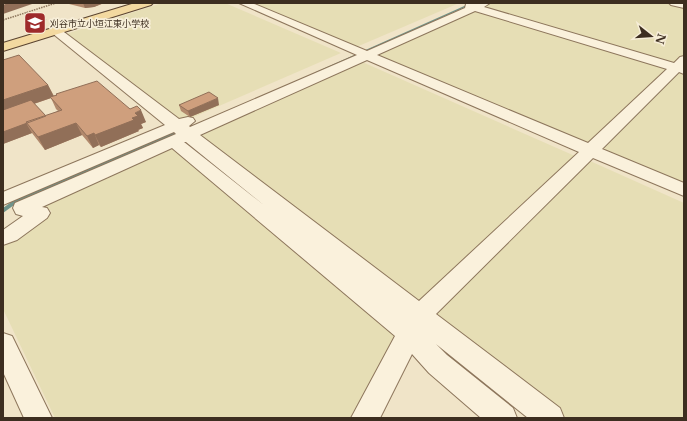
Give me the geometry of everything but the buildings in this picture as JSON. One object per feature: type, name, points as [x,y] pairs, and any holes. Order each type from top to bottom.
[{"type":"main road","points":[[3,47],[54,26],[147,3]]},
{"type":"street","points":[[674,3],[684,5]]},
{"type":"street","points":[[240,4],[588,154],[684,190]]},
{"type":"street","points":[[16,203],[182,133],[469,4],[681,66]]},
{"type":"street","points":[[54,26],[414,325],[550,418]]},
{"type":"street","points":[[365,418],[414,325],[588,154],[681,66]]},
{"type":"street","points":[[3,184],[16,203]]},
{"type":"street","points":[[3,199],[40,213],[10,235],[3,238]]},
{"type":"street","points":[[414,325],[438,364],[503,418]]},
{"type":"street","points":[[6,357],[38,418]]},
{"type":"path","points":[[3,20],[56,3]]},
{"type":"path","points":[[25,13],[54,26]]},
{"type":"shaded area","points":[[162,3],[225,3],[341,53],[182,122],[66,34]]},
{"type":"shaded area","points":[[248,3],[453,3],[457,4],[354,48]]},
{"type":"shaded area","points":[[488,3],[670,3],[684,6],[684,54],[675,63],[669,63],[480,7]]},
{"type":"shaded area","points":[[474,9],[663,67],[668,70],[586,146],[372,56]]},
{"type":"shaded area","points":[[360,61],[575,156],[421,300],[410,299],[196,135]]},
{"type":"shaded area","points":[[679,73],[684,73],[684,188],[599,153]]},
{"type":"shaded area","points":[[173,145],[399,331],[350,418],[55,418],[3,309],[3,247],[52,211],[32,206]]},
{"type":"shaded area","points":[[590,161],[684,203],[684,418],[566,418],[435,317],[438,310]]},
{"type":"waterway","points":[[318,72],[473,3]]},
{"type":"waterway","points":[[3,211],[19,199],[181,131]]},
{"type":"place","name":"刈谷市立小垣江東小学校","points":[[35,23]]}]
